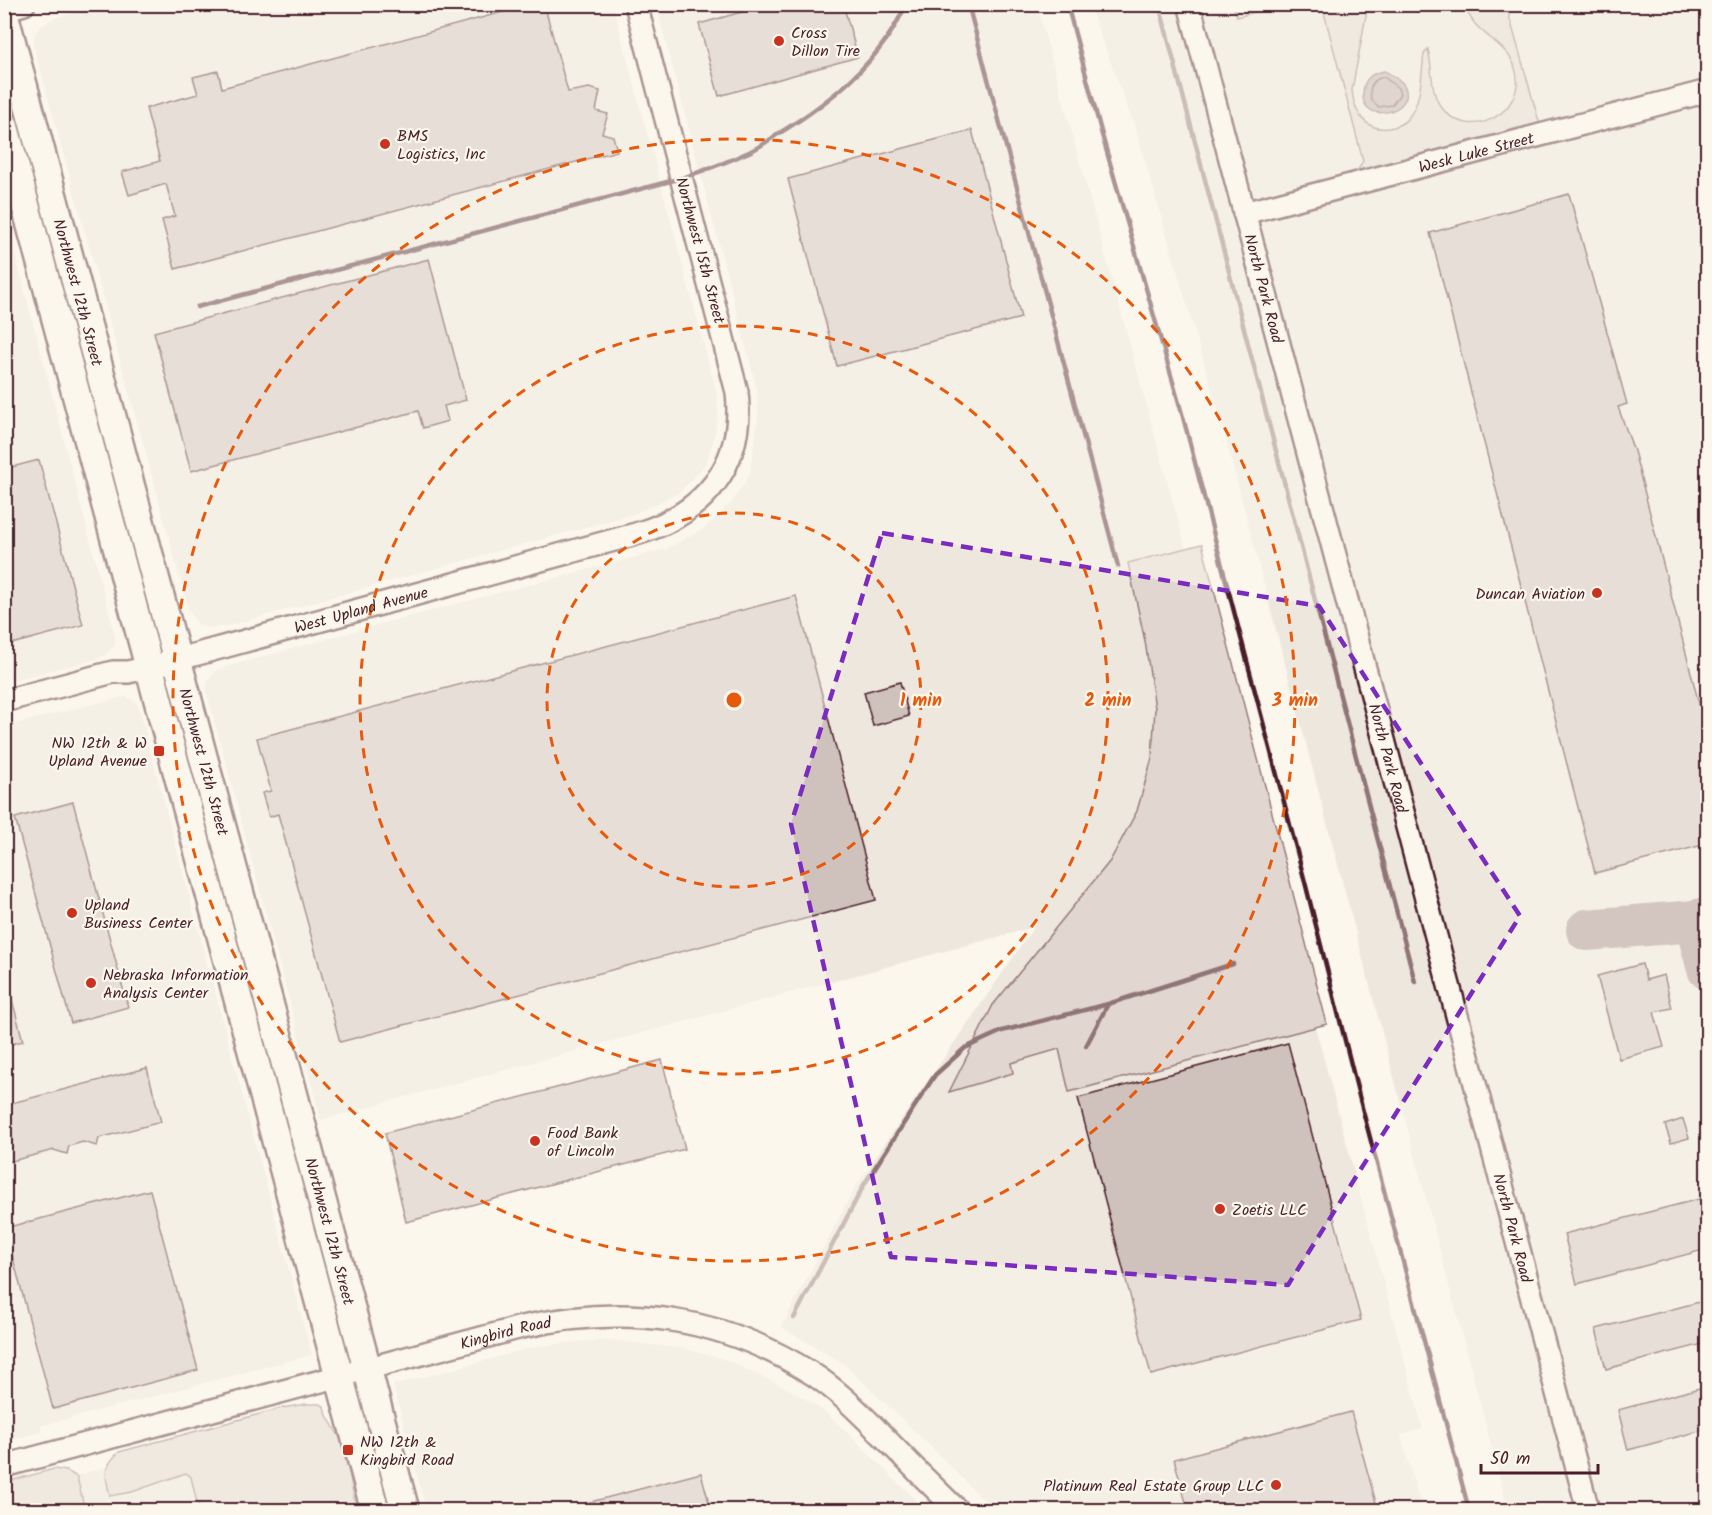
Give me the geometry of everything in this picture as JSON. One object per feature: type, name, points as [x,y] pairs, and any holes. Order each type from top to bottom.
[{"type":"main road","name":"Northwest 12th Street","points":[[4,12],[405,1510]]},
{"type":"main road","name":"Northwest 12th Street","points":[[4,125],[375,1510]]},
{"type":"street","points":[[4,12],[24,4]]},
{"type":"street","name":"Northwest 15th Street","points":[[636,4],[737,392],[738,418],[735,440],[724,468],[708,493]]},
{"type":"street","name":"North Park Road","points":[[1189,4],[1588,1510]]},
{"type":"street","name":"Wesk Luke Street","points":[[1244,213],[1707,91]]},
{"type":"street","name":"West Upland Avenue","points":[[4,701],[113,672],[128,672],[150,667],[652,530],[684,514],[708,493]]},
{"type":"street","name":"Kingbird Road","points":[[4,1466],[522,1327],[582,1316],[620,1314],[650,1316],[707,1326],[768,1350],[812,1374],[855,1409],[957,1510]]},
{"type":"highlighted area","points":[[882,533],[1319,606],[1520,916],[1288,1285],[891,1257],[791,824]]},
{"type":"shaded area","points":[[1233,4],[1281,4],[1281,5],[1237,17]]},
{"type":"shaded area","points":[[105,5],[613,5],[717,393],[718,415],[706,463],[677,494],[634,514],[224,627],[209,628],[198,625],[189,611],[33,44],[35,33],[42,25],[54,18]]},
{"type":"shaded area","points":[[656,5],[1037,5],[1239,742],[1423,1429],[1401,1435],[1422,1510],[993,1510],[929,1445],[842,1363],[781,1327],[855,1187],[1034,927],[321,1120],[206,690],[207,682],[216,670],[225,667],[665,549],[703,529],[731,503],[750,474],[758,416],[757,390]]},
{"type":"shaded area","points":[[1089,5],[1707,5],[1707,1510],[1508,1510],[1222,425],[1136,131]]},
{"type":"shaded area","points":[[1322,5],[1368,5],[1352,90],[1353,99],[1359,114],[1369,125],[1385,128],[1402,123],[1408,119],[1413,110],[1420,87],[1424,54],[1428,49],[1437,101],[1453,118],[1466,123],[1480,123],[1494,118],[1513,98],[1517,84],[1515,68],[1508,55],[1475,24],[1463,5],[1506,5],[1540,125],[1355,175],[1363,161]]},
{"type":"shaded area","points":[[34,185],[41,199],[105,440],[86,398]]},
{"type":"shaded area","points":[[4,211],[116,639],[115,646],[101,658],[5,682]]},
{"type":"shaded area","points":[[1202,544],[1327,1024],[1069,1092],[1059,1049],[1011,1063],[1013,1073],[949,1092],[993,1005],[1110,861],[1137,811],[1152,758],[1155,708],[1145,641],[1128,563]]},
{"type":"shaded area","points":[[125,696],[136,702],[139,708],[312,1355],[41,1426],[42,1432],[5,1442],[5,726]]},
{"type":"shaded area","points":[[206,829],[221,862],[293,1130],[285,1133]]},
{"type":"shaded area","points":[[612,1340],[687,1349],[727,1360],[791,1390],[820,1408],[844,1429],[926,1510],[426,1510],[393,1385],[534,1347]]},
{"type":"shaded area","points":[[306,1404],[324,1406],[341,1440],[356,1510],[201,1510],[191,1477],[186,1473],[132,1492],[110,1496],[107,1467],[119,1452],[282,1408]]},
{"type":"shaded area","points":[[323,1407],[351,1510],[5,1510],[5,1495]]},
{"type":"shaded area","points":[[54,1469],[67,1471],[77,1477],[85,1510],[5,1510],[5,1482]]},
{"type":"water","points":[[1385,71],[1404,85],[1406,95],[1403,103],[1396,109],[1376,112],[1368,108],[1364,100],[1364,86],[1372,75]]},
{"type":"building","name":"BMS Logistics, Inc","points":[[533,4],[544,4],[568,92],[589,88],[600,91],[596,111],[608,114],[602,133],[613,136],[617,151],[175,269],[162,220],[175,216],[166,184],[129,195],[122,172],[160,161],[146,108],[198,94],[193,77],[218,71],[222,88]]},
{"type":"building","name":"Cross Dillon Tire","points":[[770,4],[843,4],[858,57],[719,96],[699,24]]},
{"type":"building","points":[[972,130],[1021,318],[837,366],[788,179]]},
{"type":"building","name":"Duncan Aviation","points":[[1569,194],[1627,404],[1618,407],[1634,451],[1707,735],[1707,844],[1595,873],[1430,233]]},
{"type":"building","points":[[429,259],[466,400],[444,406],[448,421],[423,428],[418,411],[191,471],[154,332]]},
{"type":"building","points":[[39,460],[83,625],[4,646],[4,469]]},
{"type":"building","points":[[796,596],[876,900],[340,1042],[278,814],[269,817],[262,793],[271,791],[257,738]]},
{"type":"building","points":[[900,682],[909,716],[873,726],[864,692]]},
{"type":"building","name":"Upland Business Center","points":[[73,802],[128,1007],[71,1023],[15,818]]},
{"type":"building","points":[[1642,964],[1646,980],[1664,975],[1672,1008],[1654,1012],[1664,1047],[1619,1059],[1597,976]]},
{"type":"building","points":[[4,988],[9,988],[23,1041],[4,1046]]},
{"type":"building","name":"Zoetis LLC","points":[[1288,1043],[1361,1320],[1151,1375],[1078,1098]]},
{"type":"building","name":"Food Bank of Lincoln","points":[[662,1060],[685,1149],[406,1222],[385,1133]]},
{"type":"building","points":[[147,1068],[161,1122],[99,1138],[97,1146],[83,1142],[69,1146],[67,1154],[54,1150],[4,1163],[4,1105]]},
{"type":"building","points":[[1683,1119],[1689,1138],[1671,1143],[1665,1125]]},
{"type":"building","points":[[150,1190],[198,1370],[53,1409],[5,1228]]},
{"type":"building","points":[[1707,1197],[1707,1249],[1577,1284],[1564,1234]]},
{"type":"building","points":[[1707,1300],[1707,1343],[1606,1369],[1596,1329]]},
{"type":"building","points":[[1707,1386],[1707,1429],[1628,1450],[1618,1410]]},
{"type":"building","name":"Platinum Real Estate Group LLC","points":[[1351,1412],[1378,1510],[1188,1510],[1174,1459]]},
{"type":"building","points":[[701,1473],[711,1510],[576,1510],[575,1506]]},
{"type":"waterway","points":[[1159,4],[1415,982]]},
{"type":"waterway","points":[[794,1318],[865,1183],[935,1075],[965,1048],[1002,1031],[1108,1004],[1233,964]]},
{"type":"waterway","points":[[1086,1046],[1108,1004]]},
{"type":"taxiway","points":[[1587,930],[1695,921],[1708,917]]},
{"type":"taxiway","points":[[1695,921],[1708,969]]},
{"type":"railway","points":[[197,307],[682,178],[752,151],[797,122],[852,79],[883,44],[906,4]]},
{"type":"railway","points":[[968,4],[1118,566]]},
{"type":"railway","points":[[1067,4],[1183,417],[1469,1510]]},
{"type":"place","name":"Cross Dillon Tire","points":[[779,41]]},
{"type":"place","name":"BMS Logistics, Inc","points":[[385,144]]},
{"type":"place","name":"Duncan Aviation","points":[[1597,593]]},
{"type":"place","name":"NW 12th & W Upland Avenue","points":[[159,751]]},
{"type":"place","name":"Upland Business Center","points":[[72,913]]},
{"type":"place","name":"Nebraska Information Analysis Center","points":[[91,983]]},
{"type":"place","name":"Food Bank of Lincoln","points":[[535,1141]]},
{"type":"place","name":"Zoetis LLC","points":[[1220,1209]]},
{"type":"place","name":"NW 12th & Kingbird Road","points":[[348,1450]]},
{"type":"place","name":"Platinum Real Estate Group LLC","points":[[1276,1485]]}]
